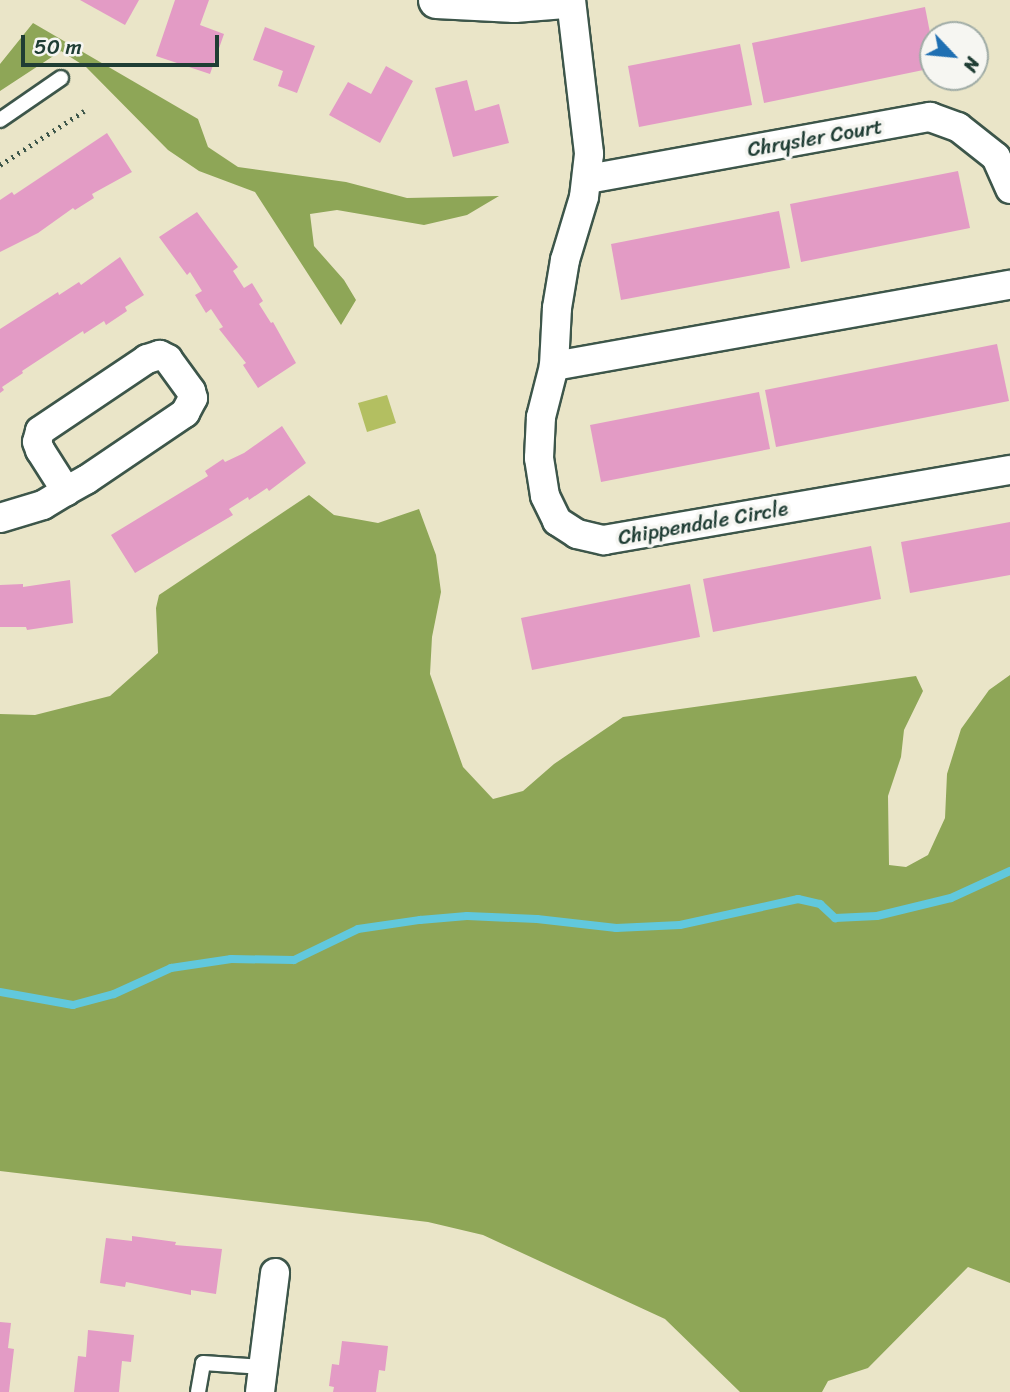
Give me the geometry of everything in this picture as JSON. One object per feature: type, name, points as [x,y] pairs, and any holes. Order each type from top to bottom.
[{"type":"street","points":[[436,0],[514,4],[564,0]]},
{"type":"street","name":"Chippendale Circle","points":[[571,0],[589,154],[588,179],[565,260],[557,308],[554,366],[541,416],[539,458],[545,496],[557,520],[577,534],[604,540],[1010,470]]},
{"type":"street","name":"Chrysler Court","points":[[588,179],[930,117],[958,127],[996,157],[1010,189]]},
{"type":"street","points":[[554,366],[1010,285]]},
{"type":"street","points":[[0,518],[32,510],[66,491],[185,413],[193,398],[191,391],[168,359],[160,355],[148,359],[40,430],[37,442],[40,450],[66,491]]},
{"type":"street","points":[[261,1380],[275,1273]]},
{"type":"lane","points":[[0,120],[61,78]]},
{"type":"lane","points":[[198,1392],[203,1363],[261,1380]]},
{"type":"path","points":[[0,165],[84,111]]},
{"type":"green space","points":[[33,23],[198,119],[208,147],[238,167],[346,182],[407,198],[499,196],[467,215],[424,225],[337,210],[310,214],[314,246],[344,280],[356,300],[341,325],[255,192],[199,171],[168,150],[86,67],[61,51],[0,91],[0,64]]},
{"type":"green space","points":[[387,395],[396,423],[367,432],[358,403]]},
{"type":"green space","points":[[309,495],[334,515],[378,523],[419,509],[436,555],[441,592],[432,637],[430,674],[463,767],[493,799],[523,791],[554,764],[623,717],[916,676],[923,691],[904,730],[901,757],[888,796],[889,865],[906,867],[928,855],[945,818],[947,774],[961,729],[989,690],[1010,675],[1010,1283],[968,1267],[868,1368],[828,1381],[822,1392],[740,1392],[665,1319],[483,1235],[428,1222],[0,1171],[0,714],[35,715],[110,696],[158,653],[156,608],[159,595]]},
{"type":"building","points":[[80,0],[139,0],[125,25]]},
{"type":"building","points":[[175,0],[209,0],[200,25],[224,34],[210,74],[156,56]]},
{"type":"building","points":[[925,7],[928,21],[919,21],[919,71],[764,103],[752,43]]},
{"type":"building","points":[[265,27],[315,46],[297,93],[278,86],[283,71],[253,60]]},
{"type":"building","points":[[740,44],[752,105],[639,127],[628,66]]},
{"type":"building","points":[[386,66],[413,81],[380,143],[329,115],[348,82],[371,94]]},
{"type":"building","points":[[467,80],[475,111],[499,104],[509,143],[453,157],[435,88]]},
{"type":"building","points":[[107,133],[132,172],[92,194],[94,198],[75,210],[73,208],[38,233],[0,252],[0,200],[12,192],[14,195]]},
{"type":"building","points":[[958,171],[970,228],[801,262],[790,204]]},
{"type":"building","points":[[779,211],[790,268],[621,300],[611,244]]},
{"type":"building","points":[[197,212],[238,267],[233,271],[244,288],[252,283],[263,301],[259,304],[271,323],[273,322],[296,363],[258,388],[243,365],[246,363],[219,329],[223,327],[211,309],[206,313],[195,295],[202,291],[190,272],[187,275],[159,237]]},
{"type":"building","points":[[120,257],[144,295],[125,307],[127,311],[106,325],[104,321],[84,334],[83,331],[22,371],[23,373],[2,387],[4,390],[0,393],[0,329],[58,292],[59,295],[79,282],[81,285]]},
{"type":"building","points":[[997,344],[1009,401],[776,447],[765,390]]},
{"type":"building","points":[[759,392],[770,449],[601,482],[590,425]]},
{"type":"building","points":[[282,426],[306,463],[269,491],[267,488],[229,509],[233,515],[135,573],[111,535],[208,476],[205,471],[223,459],[225,462],[244,453]]},
{"type":"building","points":[[1010,522],[1010,575],[910,593],[901,542]]},
{"type":"building","points":[[871,546],[881,599],[713,632],[703,579]]},
{"type":"building","points":[[70,580],[73,623],[27,630],[26,627],[0,627],[0,585],[23,584],[23,587]]},
{"type":"building","points":[[690,584],[700,637],[532,670],[521,618]]},
{"type":"building","points":[[132,1236],[176,1242],[175,1245],[222,1249],[216,1294],[191,1290],[191,1295],[126,1282],[125,1287],[100,1283],[106,1238],[132,1241]]},
{"type":"building","points":[[0,1322],[11,1323],[8,1348],[14,1349],[9,1392],[0,1392]]},
{"type":"building","points":[[88,1330],[134,1335],[131,1362],[122,1361],[119,1392],[74,1392],[78,1356],[86,1357]]},
{"type":"building","points":[[342,1341],[388,1346],[385,1371],[379,1370],[376,1392],[333,1392],[334,1387],[329,1386],[332,1364],[339,1365]]},
{"type":"waterway","points":[[0,992],[73,1005],[114,994],[171,968],[231,959],[294,960],[358,929],[420,920],[467,916],[537,919],[616,928],[680,925],[798,899],[820,904],[835,918],[877,916],[951,898],[1010,871]]}]
